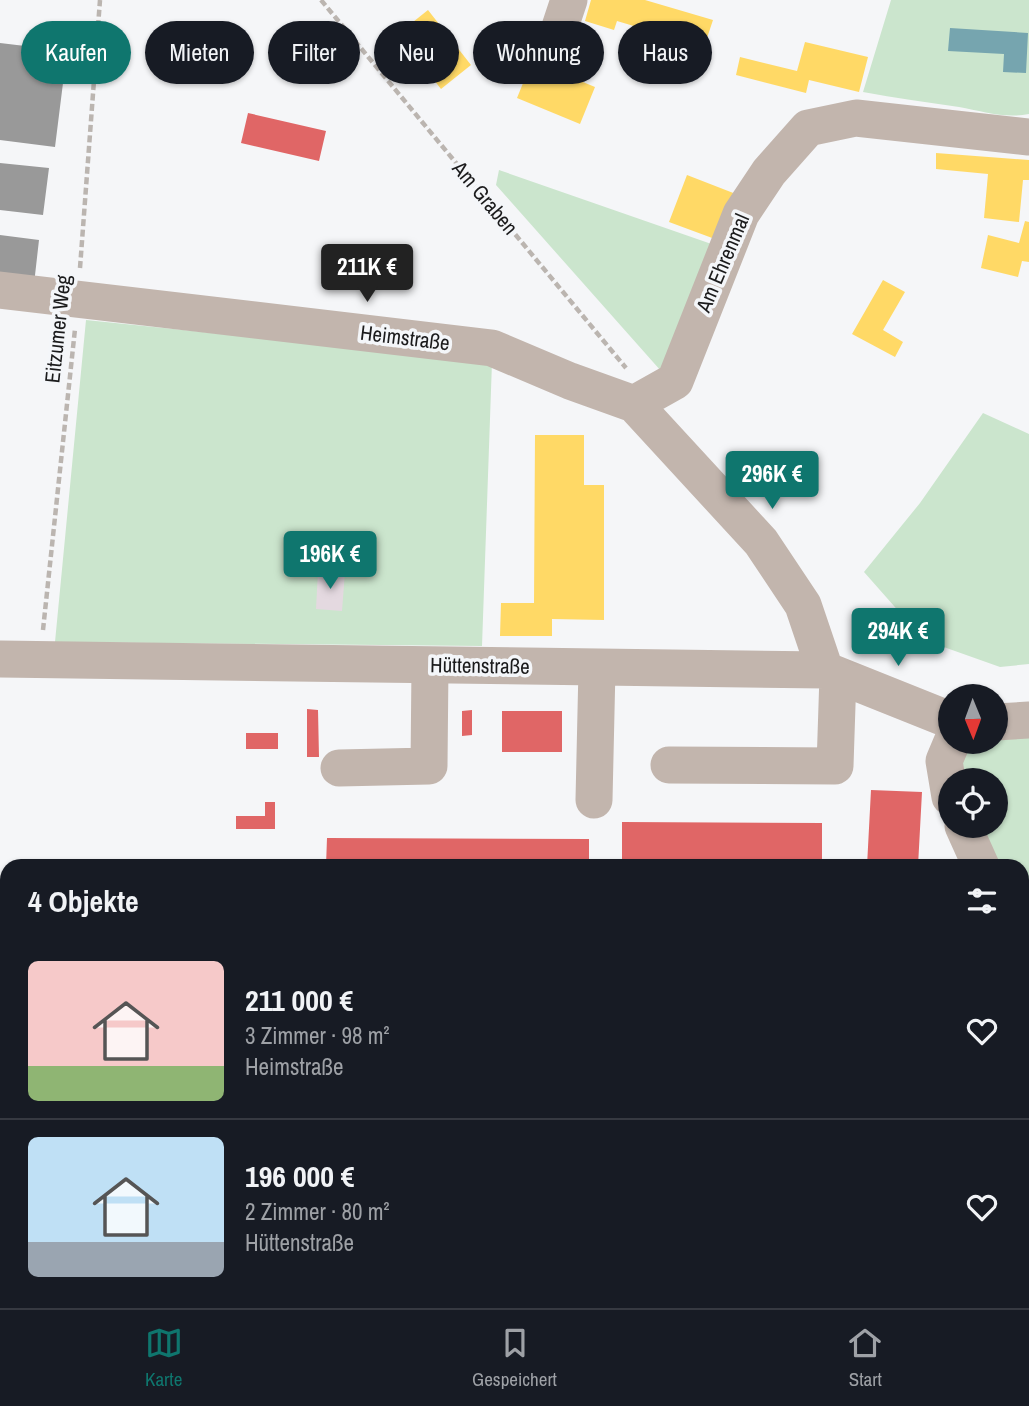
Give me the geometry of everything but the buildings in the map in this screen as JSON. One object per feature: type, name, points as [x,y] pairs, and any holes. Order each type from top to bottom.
[{"type":"street","points":[[562,21],[569,0]]},
{"type":"street","name":"Am Ehrenmal","points":[[642,400],[675,382],[741,214],[769,172],[807,128],[856,118],[1029,137]]},
{"type":"street","name":"Heimstraße","points":[[0,290],[492,348],[570,381],[642,400]]},
{"type":"street","points":[[642,400],[761,542],[803,605],[832,673],[835,766],[669,765]]},
{"type":"street","name":"Hüttenstraße","points":[[0,659],[832,673],[938,715]]},
{"type":"street","points":[[339,768],[429,766],[430,666]]},
{"type":"street","points":[[594,800],[597,668]]},
{"type":"street","points":[[1008,721],[1029,720]]},
{"type":"street","points":[[968,838],[978,859]]},
{"type":"path","name":"Eitzumer Weg","points":[[40,659],[78,299],[100,0]]},
{"type":"path","name":"Am Graben","points":[[321,0],[642,400]]},
{"type":"green space","points":[[891,0],[1029,0],[1029,114],[1002,115],[863,92]]},
{"type":"green space","points":[[499,170],[723,248],[661,371],[496,185]]},
{"type":"green space","points":[[86,320],[492,362],[482,646],[55,642]]},
{"type":"green space","points":[[983,413],[1029,434],[1029,664],[1000,667],[924,640],[864,572],[920,503]]},
{"type":"green space","points":[[1029,727],[1029,859],[990,859],[979,838],[1008,838],[1008,768],[956,768],[957,754],[1008,754],[1008,728]]}]
